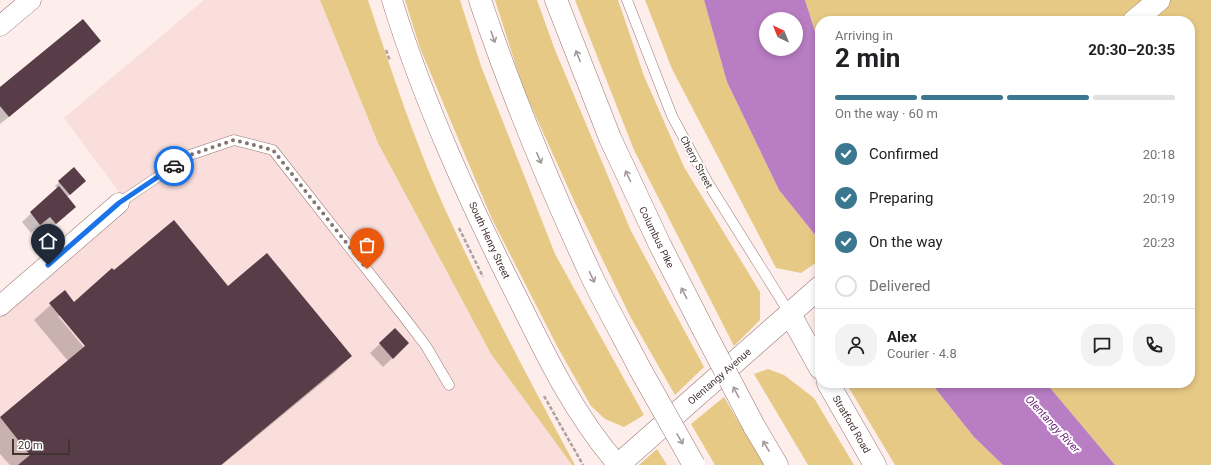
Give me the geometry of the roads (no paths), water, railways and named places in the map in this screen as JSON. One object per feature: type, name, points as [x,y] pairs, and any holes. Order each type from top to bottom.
[{"type":"main road","points":[[480,0],[522,117],[558,204],[593,279],[694,465]]},
{"type":"main road","name":"Columbus Pike","points":[[556,0],[610,138],[660,245],[754,426],[777,465]]},
{"type":"main road","points":[[1140,16],[1159,0]]},
{"type":"main road","name":"Olentangy Avenue","points":[[618,465],[815,292]]},
{"type":"main road","points":[[790,314],[815,359]]},
{"type":"main road","name":"Stratford Road","points":[[831,388],[875,465]]},
{"type":"street","points":[[0,26],[31,0]]},
{"type":"street","name":"South Henry Street","points":[[392,0],[438,123],[496,256],[576,409],[597,441],[618,465]]},
{"type":"street","points":[[0,306],[119,203]]},
{"type":"lane","name":"Cherry Street","points":[[627,0],[672,116],[708,184],[790,314]]},
{"type":"lane","points":[[119,203],[190,155],[234,140],[273,150],[426,346],[449,386]]},
{"type":"water","points":[[704,0],[805,0],[815,31],[815,235],[779,190],[727,82]]},
{"type":"water","name":"Olentangy River","points":[[935,388],[1050,388],[1115,465],[1003,465],[974,437]]}]
